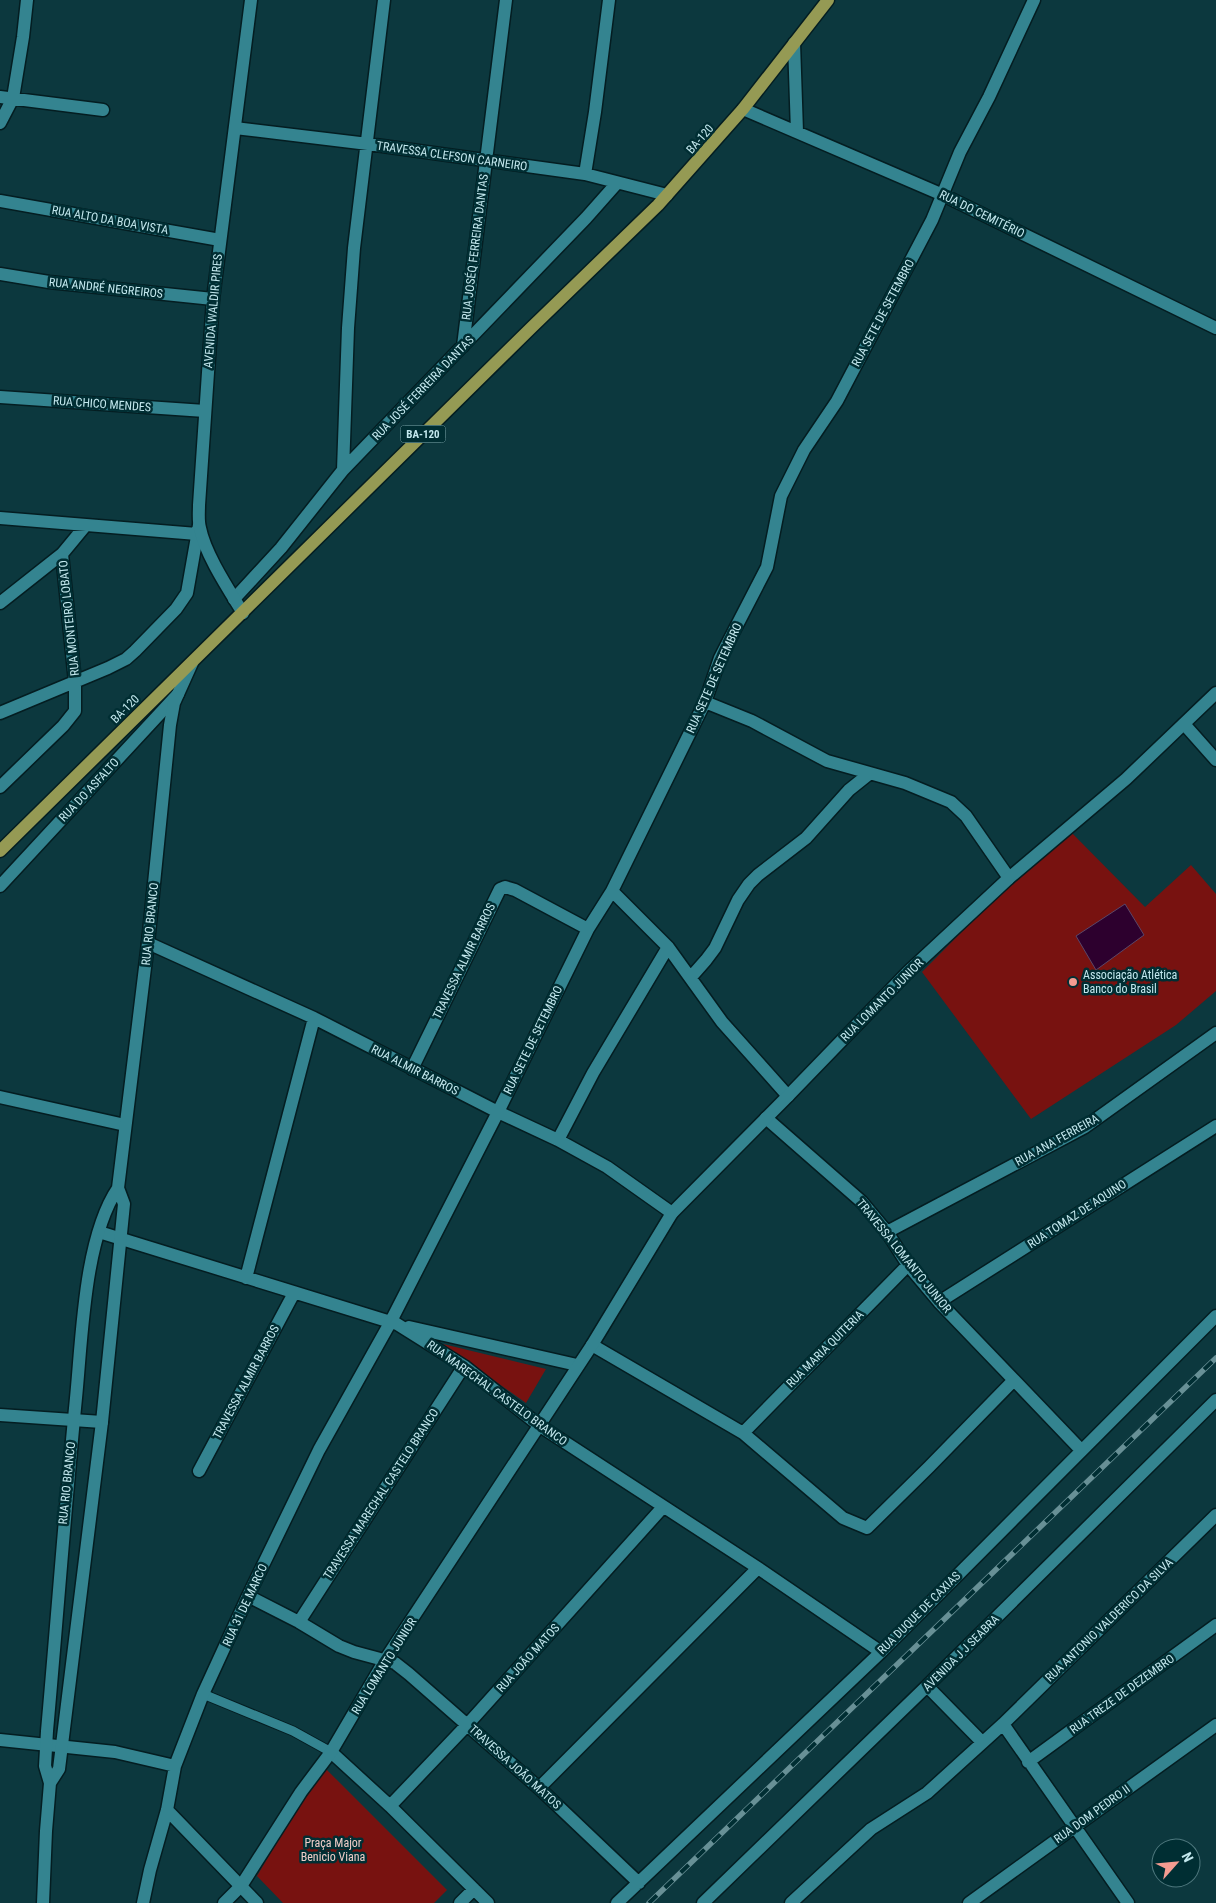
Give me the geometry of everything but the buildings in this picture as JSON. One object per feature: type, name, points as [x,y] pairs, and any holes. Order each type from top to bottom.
[{"type":"main road","name":"BA-120","points":[[0,851],[243,613],[452,404],[667,195],[743,109],[828,0]]},
{"type":"street","points":[[0,122],[13,98],[24,37],[27,0]]},
{"type":"street","name":"AVENIDA WALDIR PIRES","points":[[243,613],[198,529],[213,300],[251,0]]},
{"type":"street","points":[[343,470],[348,328],[354,248],[384,0]]},
{"type":"street","name":"RUA JOSÉQ FERREIRA DANTAS","points":[[463,346],[506,0]]},
{"type":"street","points":[[585,174],[609,0]]},
{"type":"street","name":"RUA SETE DE SETEMBRO","points":[[394,1324],[588,929],[612,891],[705,702],[720,658],[767,567],[781,496],[804,450],[837,401],[932,220],[960,152],[989,97],[1034,0]]},
{"type":"street","points":[[794,43],[797,132]]},
{"type":"street","points":[[0,97],[104,110]]},
{"type":"street","name":"RUA DO CEMITÉRIO","points":[[743,109],[943,195],[1216,328]]},
{"type":"street","name":"TRAVESSA CLEFSON CARNEIRO","points":[[235,128],[585,174],[667,195]]},
{"type":"street","name":"RUA JOSÉ FERREIRA DANTAS","points":[[234,599],[281,548],[343,470],[580,225],[618,183]]},
{"type":"street","name":"RUA ALTO DA BOA VISTA","points":[[0,201],[220,240]]},
{"type":"street","name":"RUA ANDRÉ NEGREIROS","points":[[0,274],[49,282],[213,300]]},
{"type":"street","name":"RUA CHICO MENDES","points":[[0,397],[205,411]]},
{"type":"street","points":[[0,518],[198,529]]},
{"type":"street","points":[[0,603],[62,554],[86,524]]},
{"type":"street","name":"RUA MONTEIRO LOBATO","points":[[75,682],[126,659],[184,599],[187,594],[198,529]]},
{"type":"street","name":"RUA MONTEIRO LOBATO","points":[[0,787],[70,718],[76,705],[62,554]]},
{"type":"street","name":"RUA RIO BRANCO","points":[[50,1782],[59,1769],[102,1422],[122,1240],[124,1204],[118,1188],[148,942],[170,725],[174,703],[192,663]]},
{"type":"street","points":[[0,713],[75,682]]},
{"type":"street","name":"RUA LOMANTO JUNIOR","points":[[224,1903],[241,1886],[301,1792],[331,1752],[385,1660],[540,1426],[592,1345],[672,1213],[908,972],[1009,878],[1126,779],[1216,693]]},
{"type":"street","name":"RUA DO ASFALTO","points":[[0,886],[178,694]]},
{"type":"street","points":[[705,702],[752,721],[827,761],[905,783],[951,802],[966,816],[1009,878]]},
{"type":"street","points":[[1184,724],[1216,760]]},
{"type":"street","points":[[691,977],[715,948],[738,900],[749,884],[806,838],[844,795],[869,774]]},
{"type":"street","name":"TRAVESSA ALMIR BARROS","points":[[412,1069],[500,888],[505,887],[515,890],[588,929]]},
{"type":"street","points":[[612,891],[668,946],[722,1022],[788,1096]]},
{"type":"street","name":"RUA ALMIR BARROS","points":[[148,942],[314,1018],[412,1069],[558,1140],[607,1167],[672,1213]]},
{"type":"street","points":[[558,1140],[593,1073],[668,946]]},
{"type":"street","points":[[246,1278],[314,1018]]},
{"type":"street","name":"RUA ANA FERREIRA","points":[[887,1232],[1085,1127],[1216,1033]]},
{"type":"street","points":[[0,1097],[125,1125]]},
{"type":"street","name":"TRAVESSA LOMANTO JUNIOR","points":[[766,1118],[862,1202],[887,1232],[908,1265],[939,1302],[1081,1450]]},
{"type":"street","name":"RUA TOMAZ DE AQUINO","points":[[939,1302],[1216,1126]]},
{"type":"street","name":"RUA RIO BRANCO","points":[[43,1903],[50,1782],[45,1766],[46,1744],[59,1569],[74,1419],[91,1263],[110,1200],[118,1188]]},
{"type":"street","name":"RUA MARECHAL CASTELO BRANCO","points":[[99,1232],[394,1324],[464,1366],[540,1426],[758,1568],[881,1652]]},
{"type":"street","name":"RUA MARIA QUITERIA","points":[[742,1433],[908,1265]]},
{"type":"street","name":"TRAVESSA ALMIR BARROS","points":[[199,1471],[294,1293]]},
{"type":"street","name":"RUA DUQUE DE CAXIAS","points":[[616,1903],[881,1652],[1216,1316]]},
{"type":"street","points":[[394,1324],[578,1365]]},
{"type":"street","name":"RUA 31 DE MARCO","points":[[144,1903],[175,1766],[203,1694],[248,1596],[320,1450],[394,1324]]},
{"type":"street","points":[[592,1345],[742,1433],[843,1518],[867,1528],[1014,1380]]},
{"type":"street","name":"TRAVESSA MARECHAL CASTELO BRANCO","points":[[299,1622],[464,1366]]},
{"type":"street","name":"AVENIDA J J SEABRA","points":[[703,1903],[927,1686],[1216,1400]]},
{"type":"street","points":[[0,1415],[102,1422]]},
{"type":"street","name":"RUA JOÃO MATOS","points":[[390,1806],[468,1724],[662,1507]]},
{"type":"street","name":"RUA ANTONIO VALDERICO DA SILVA","points":[[1003,1724],[1216,1515]]},
{"type":"street","points":[[539,1788],[758,1568]]},
{"type":"street","name":"TRAVESSA JOÃO MATOS","points":[[248,1596],[299,1622],[339,1646],[395,1663],[468,1724],[539,1788],[639,1883]]},
{"type":"street","name":"RUA TREZE DE DEZEMBRO","points":[[1028,1762],[1216,1625]]},
{"type":"street","points":[[927,1686],[982,1742]]},
{"type":"street","points":[[791,1903],[871,1829],[927,1793],[1003,1724],[1128,1903]]},
{"type":"street","name":"RUA DOM PEDRO II","points":[[969,1903],[1216,1725]]},
{"type":"street","points":[[0,1740],[115,1752],[175,1766]]},
{"type":"street","points":[[331,1752],[390,1806],[488,1903]]},
{"type":"street","points":[[166,1810],[257,1903]]},
{"type":"street","points":[[460,1903],[474,1889]]},
{"type":"lane","points":[[203,1694],[293,1731],[331,1752]]},
{"type":"green space","name":"Associação Atlética Banco do Brasil","points":[[1066,827],[1145,907],[1191,865],[1216,894],[1216,991],[1176,1025],[1031,1119],[922,972]]},
{"type":"green space","points":[[443,1344],[546,1369],[526,1403]]},
{"type":"green space","name":"Praça Major Benicio Viana","points":[[322,1765],[447,1890],[434,1903],[283,1903],[257,1876]]},
{"type":"shaded area","points":[[1125,904],[1144,935],[1096,970],[1076,936]]},
{"type":"railway","points":[[649,1903],[1216,1358]]},
{"type":"place","name":"Associação Atlética Banco do Brasil","points":[[1073,982]]}]
